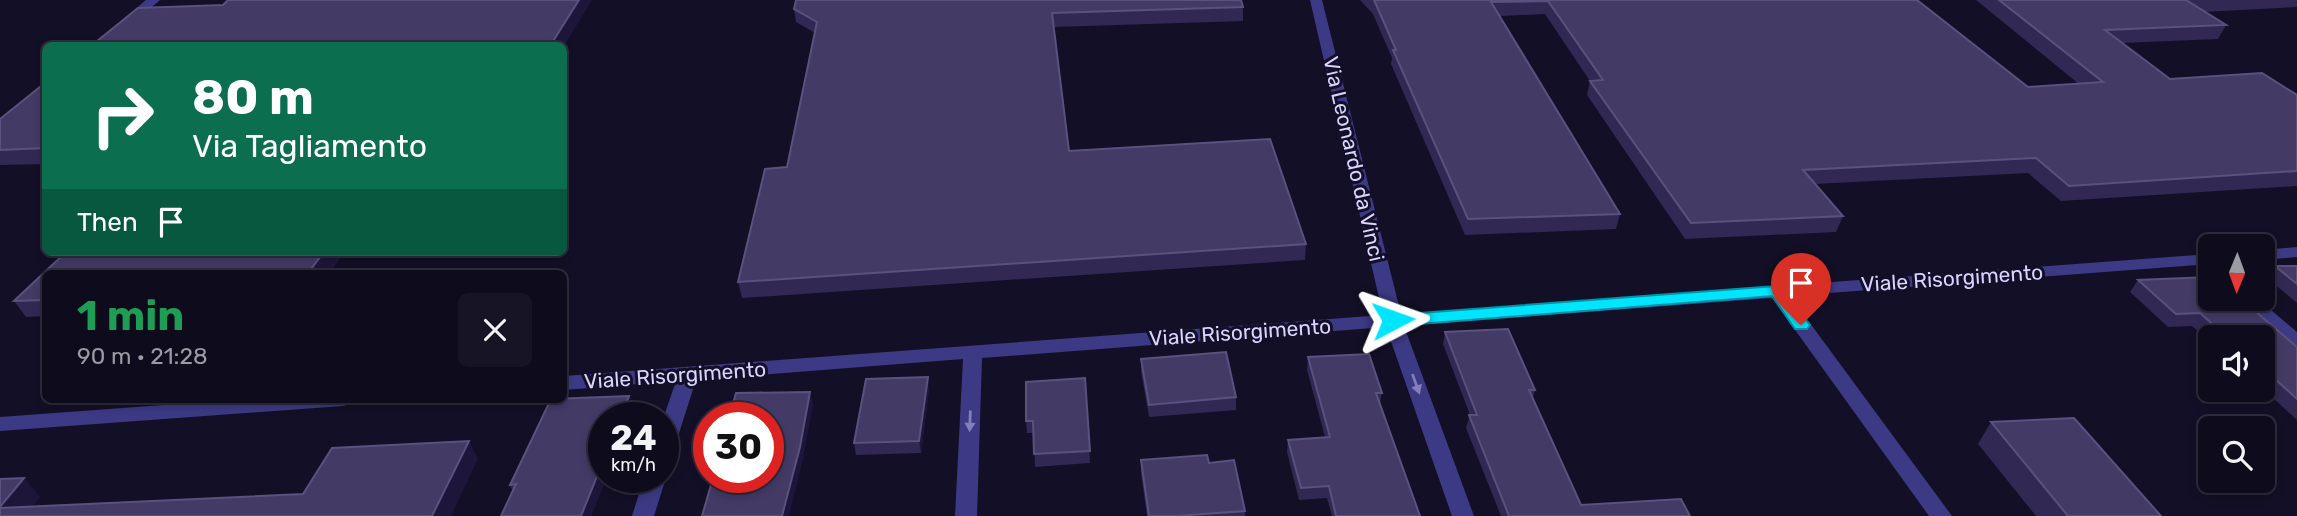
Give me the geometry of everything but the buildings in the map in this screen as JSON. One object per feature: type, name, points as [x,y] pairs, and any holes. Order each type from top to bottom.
[{"type":"street","points":[[103,42],[154,0]]},
{"type":"street","name":"Via Leonardo da Vinci","points":[[1316,0],[1393,320],[1463,516]]},
{"type":"street","points":[[2275,254],[2297,252]]},
{"type":"street","name":"Viale Risorgimento","points":[[567,383],[1776,291],[2198,263]]},
{"type":"street","points":[[1776,291],[1941,516]]},
{"type":"street","points":[[2261,312],[2297,342]]},
{"type":"street","points":[[966,516],[973,353]]},
{"type":"street","points":[[679,402],[688,374]]},
{"type":"street","points":[[0,424],[288,403]]},
{"type":"street","points":[[643,516],[650,493]]},
{"type":"route","points":[[1393,320],[1776,291],[1801,325]]}]
